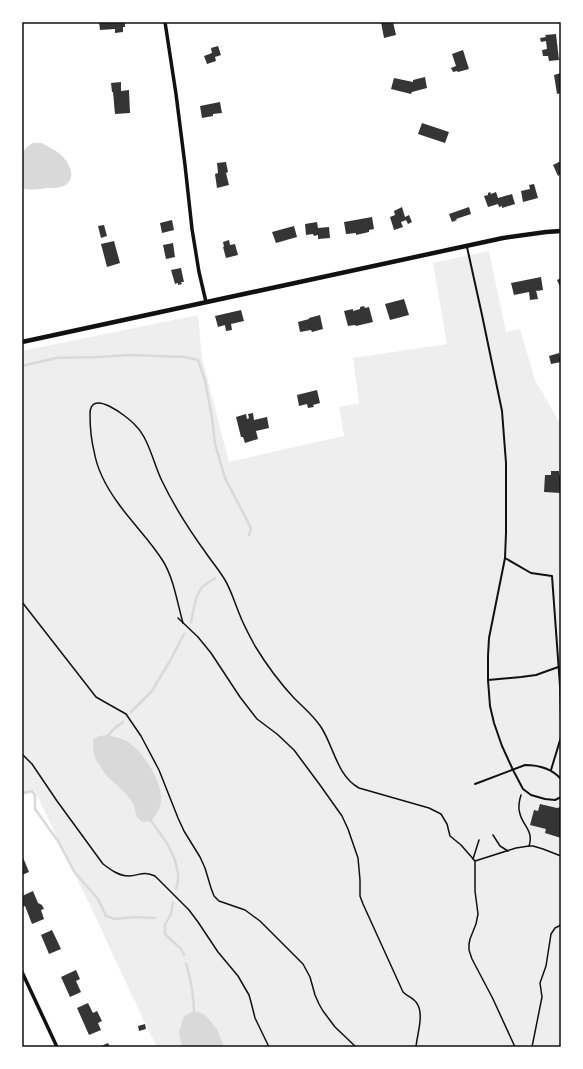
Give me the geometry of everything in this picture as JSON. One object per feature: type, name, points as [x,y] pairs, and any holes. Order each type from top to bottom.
[{"type":"street","points":[[165,22],[176,94],[192,229],[199,272],[206,302]]},
{"type":"street","points":[[22,342],[503,238],[561,231]]},
{"type":"street","points":[[22,972],[57,1047]]},
{"type":"lane","points":[[467,246],[497,386],[505,436],[507,483],[505,558],[489,638],[488,680],[490,706],[502,746],[523,788],[531,795],[545,799],[555,800],[561,797]]},
{"type":"lane","points":[[505,558],[531,573],[552,576],[560,666],[561,718]]},
{"type":"lane","points":[[488,680],[536,675],[560,666]]},
{"type":"lane","points":[[551,770],[561,737]]},
{"type":"lane","points":[[475,784],[525,765],[532,765],[551,770],[561,779]]},
{"type":"path","points":[[183,623],[172,581],[162,560],[152,544],[118,504],[107,487],[102,475],[94,450],[90,416],[90,409],[95,403],[98,402],[112,408],[133,422],[140,430],[162,482],[177,508],[228,585],[239,615],[264,662],[321,728],[347,779],[359,788],[429,808],[441,814],[450,836],[461,845],[475,861],[475,891],[478,914],[470,939],[469,950],[515,1047]]},
{"type":"path","points":[[22,602],[96,697],[126,714],[141,736],[159,770],[184,831],[200,857],[217,900],[219,902],[245,910],[260,921],[303,964],[310,976],[315,995],[321,1008],[332,1024],[356,1047]]},
{"type":"path","points":[[178,618],[198,637],[211,653],[240,697],[257,719],[277,734],[294,750],[342,816],[358,858],[360,896],[362,904],[403,992],[416,1002],[419,1007],[420,1014],[416,1047]]},
{"type":"path","points":[[22,754],[32,764],[104,864],[113,871],[124,875],[130,876],[149,873],[155,876],[189,910],[218,952],[238,976],[249,995],[256,1018],[269,1047]]},
{"type":"path","points":[[523,788],[519,809],[531,836],[529,846]]},
{"type":"path","points":[[493,835],[500,846],[508,851]]},
{"type":"path","points":[[473,859],[479,840]]},
{"type":"path","points":[[475,861],[529,846],[543,849],[561,856]]},
{"type":"path","points":[[532,1047],[542,997],[540,983],[546,966],[551,934],[554,928],[561,925]]},
{"type":"shaded area","points":[[33,143],[42,143],[64,158],[71,172],[68,183],[64,186],[55,188],[31,190],[22,188],[22,153]]},
{"type":"shaded area","points":[[489,251],[506,332],[520,329],[535,380],[561,425],[561,1047],[157,1047],[35,791],[22,796],[22,351],[198,315],[202,358],[229,462],[344,436],[339,407],[359,403],[353,358],[447,344],[433,263]]},
{"type":"shaded area","points":[[107,735],[128,742],[134,747],[146,760],[156,777],[161,794],[161,802],[156,815],[151,821],[142,822],[137,817],[134,805],[127,795],[106,775],[95,758],[93,739],[99,736]]},
{"type":"shaded area","points":[[194,1011],[204,1014],[217,1029],[224,1047],[182,1047],[179,1032],[184,1016]]},
{"type":"building","points":[[99,22],[125,22],[125,27],[123,27],[123,32],[115,33],[115,29],[100,30]]},
{"type":"building","points":[[381,22],[393,22],[396,35],[384,38]]},
{"type":"building","points":[[556,34],[559,60],[549,61],[548,56],[543,56],[542,50],[547,49],[546,41],[541,42],[540,38],[546,37],[545,35]]},
{"type":"building","points":[[218,46],[221,55],[215,57],[216,61],[207,64],[204,56],[212,53],[211,48]]},
{"type":"building","points":[[463,50],[469,69],[453,72],[451,68],[456,66],[452,54]]},
{"type":"building","points":[[561,73],[561,93],[557,94],[554,75]]},
{"type":"building","points":[[425,77],[427,88],[412,92],[411,94],[391,89],[394,78],[413,82],[413,80]]},
{"type":"building","points":[[121,82],[121,91],[129,90],[130,113],[115,114],[111,83]]},
{"type":"building","points":[[220,102],[222,113],[213,114],[213,116],[202,118],[200,106]]},
{"type":"building","points":[[422,123],[449,132],[445,143],[418,134]]},
{"type":"building","points":[[561,161],[561,174],[558,176],[553,165]]},
{"type":"building","points":[[226,162],[228,172],[226,173],[229,185],[217,188],[215,174],[218,173],[217,163]]},
{"type":"building","points":[[534,184],[538,198],[523,202],[521,191],[530,189],[529,185]]},
{"type":"building","points":[[490,192],[491,194],[496,192],[498,198],[512,194],[515,204],[502,208],[502,206],[499,207],[498,204],[488,207],[484,196],[488,195]]},
{"type":"building","points":[[402,207],[405,217],[409,215],[412,222],[408,224],[406,220],[401,222],[403,227],[394,230],[390,217],[395,215],[394,211]]},
{"type":"building","points":[[469,207],[471,214],[456,219],[457,220],[452,222],[449,214]]},
{"type":"building","points":[[372,217],[374,229],[369,230],[369,232],[356,235],[356,233],[346,234],[344,222]]},
{"type":"building","points":[[172,220],[174,230],[162,233],[160,223]]},
{"type":"building","points":[[317,222],[318,228],[329,227],[330,238],[318,239],[318,235],[306,235],[305,224]]},
{"type":"building","points":[[104,225],[107,236],[101,238],[98,226]]},
{"type":"building","points":[[294,226],[297,237],[276,243],[272,232]]},
{"type":"building","points":[[229,240],[230,245],[235,244],[238,255],[226,258],[223,242]]},
{"type":"building","points":[[114,241],[120,263],[107,267],[101,244]]},
{"type":"building","points":[[173,243],[175,257],[166,259],[163,245]]},
{"type":"building","points":[[181,268],[184,282],[181,282],[182,284],[178,285],[178,283],[175,284],[171,270]]},
{"type":"building","points":[[541,277],[543,290],[536,290],[538,299],[530,300],[529,292],[514,295],[511,283]]},
{"type":"building","points":[[561,278],[561,289],[557,280]]},
{"type":"building","points":[[404,299],[409,315],[390,320],[385,304]]},
{"type":"building","points":[[364,306],[365,308],[369,307],[373,322],[356,326],[348,326],[344,311],[353,309],[353,311]]},
{"type":"building","points":[[241,310],[244,321],[231,324],[232,330],[226,331],[225,325],[218,327],[215,316]]},
{"type":"building","points":[[320,315],[323,329],[312,332],[311,330],[300,332],[298,322]]},
{"type":"building","points":[[559,353],[561,362],[551,364],[549,356]]},
{"type":"building","points":[[317,390],[320,403],[313,405],[314,407],[308,408],[307,404],[299,406],[297,395]]},
{"type":"building","points":[[253,413],[254,420],[267,417],[269,428],[256,431],[258,439],[245,443],[243,437],[241,437],[236,417],[246,414],[247,419],[249,418],[248,414]]},
{"type":"building","points":[[551,471],[559,471],[559,475],[561,476],[561,493],[544,492],[545,475],[551,475]]},
{"type":"building","points":[[540,804],[557,808],[561,807],[561,838],[545,833],[546,829],[530,825],[534,810],[538,811]]},
{"type":"building","points":[[22,855],[29,872],[22,875]]},
{"type":"building","points":[[33,891],[38,903],[42,905],[44,909],[41,910],[44,919],[32,924],[25,906],[22,907],[22,896]]},
{"type":"building","points":[[52,930],[61,949],[49,954],[41,935]]},
{"type":"building","points":[[76,970],[80,979],[76,981],[81,992],[70,997],[61,977]]},
{"type":"building","points":[[88,1003],[93,1013],[97,1011],[102,1021],[98,1023],[101,1030],[89,1035],[77,1008]]},
{"type":"building","points":[[145,1024],[146,1029],[139,1031],[138,1026]]},
{"type":"building","points":[[108,1043],[110,1047],[99,1047]]},
{"type":"waterway","points":[[22,366],[56,358],[131,355],[185,357],[198,360],[205,380],[215,444],[225,478],[251,528],[249,535]]},
{"type":"waterway","points":[[191,622],[196,598],[202,587],[215,578]]},
{"type":"waterway","points":[[131,712],[152,691],[184,634]]},
{"type":"waterway","points":[[107,738],[111,731],[123,722]]},
{"type":"waterway","points":[[22,793],[32,791],[35,795],[35,809],[58,841],[75,873],[98,899],[106,916],[115,919],[135,917],[155,918]]},
{"type":"waterway","points":[[150,818],[175,859],[178,876],[176,889]]},
{"type":"waterway","points":[[173,902],[171,914],[165,925],[165,934],[181,949],[184,955]]},
{"type":"waterway","points":[[186,963],[192,988],[194,1013]]}]
